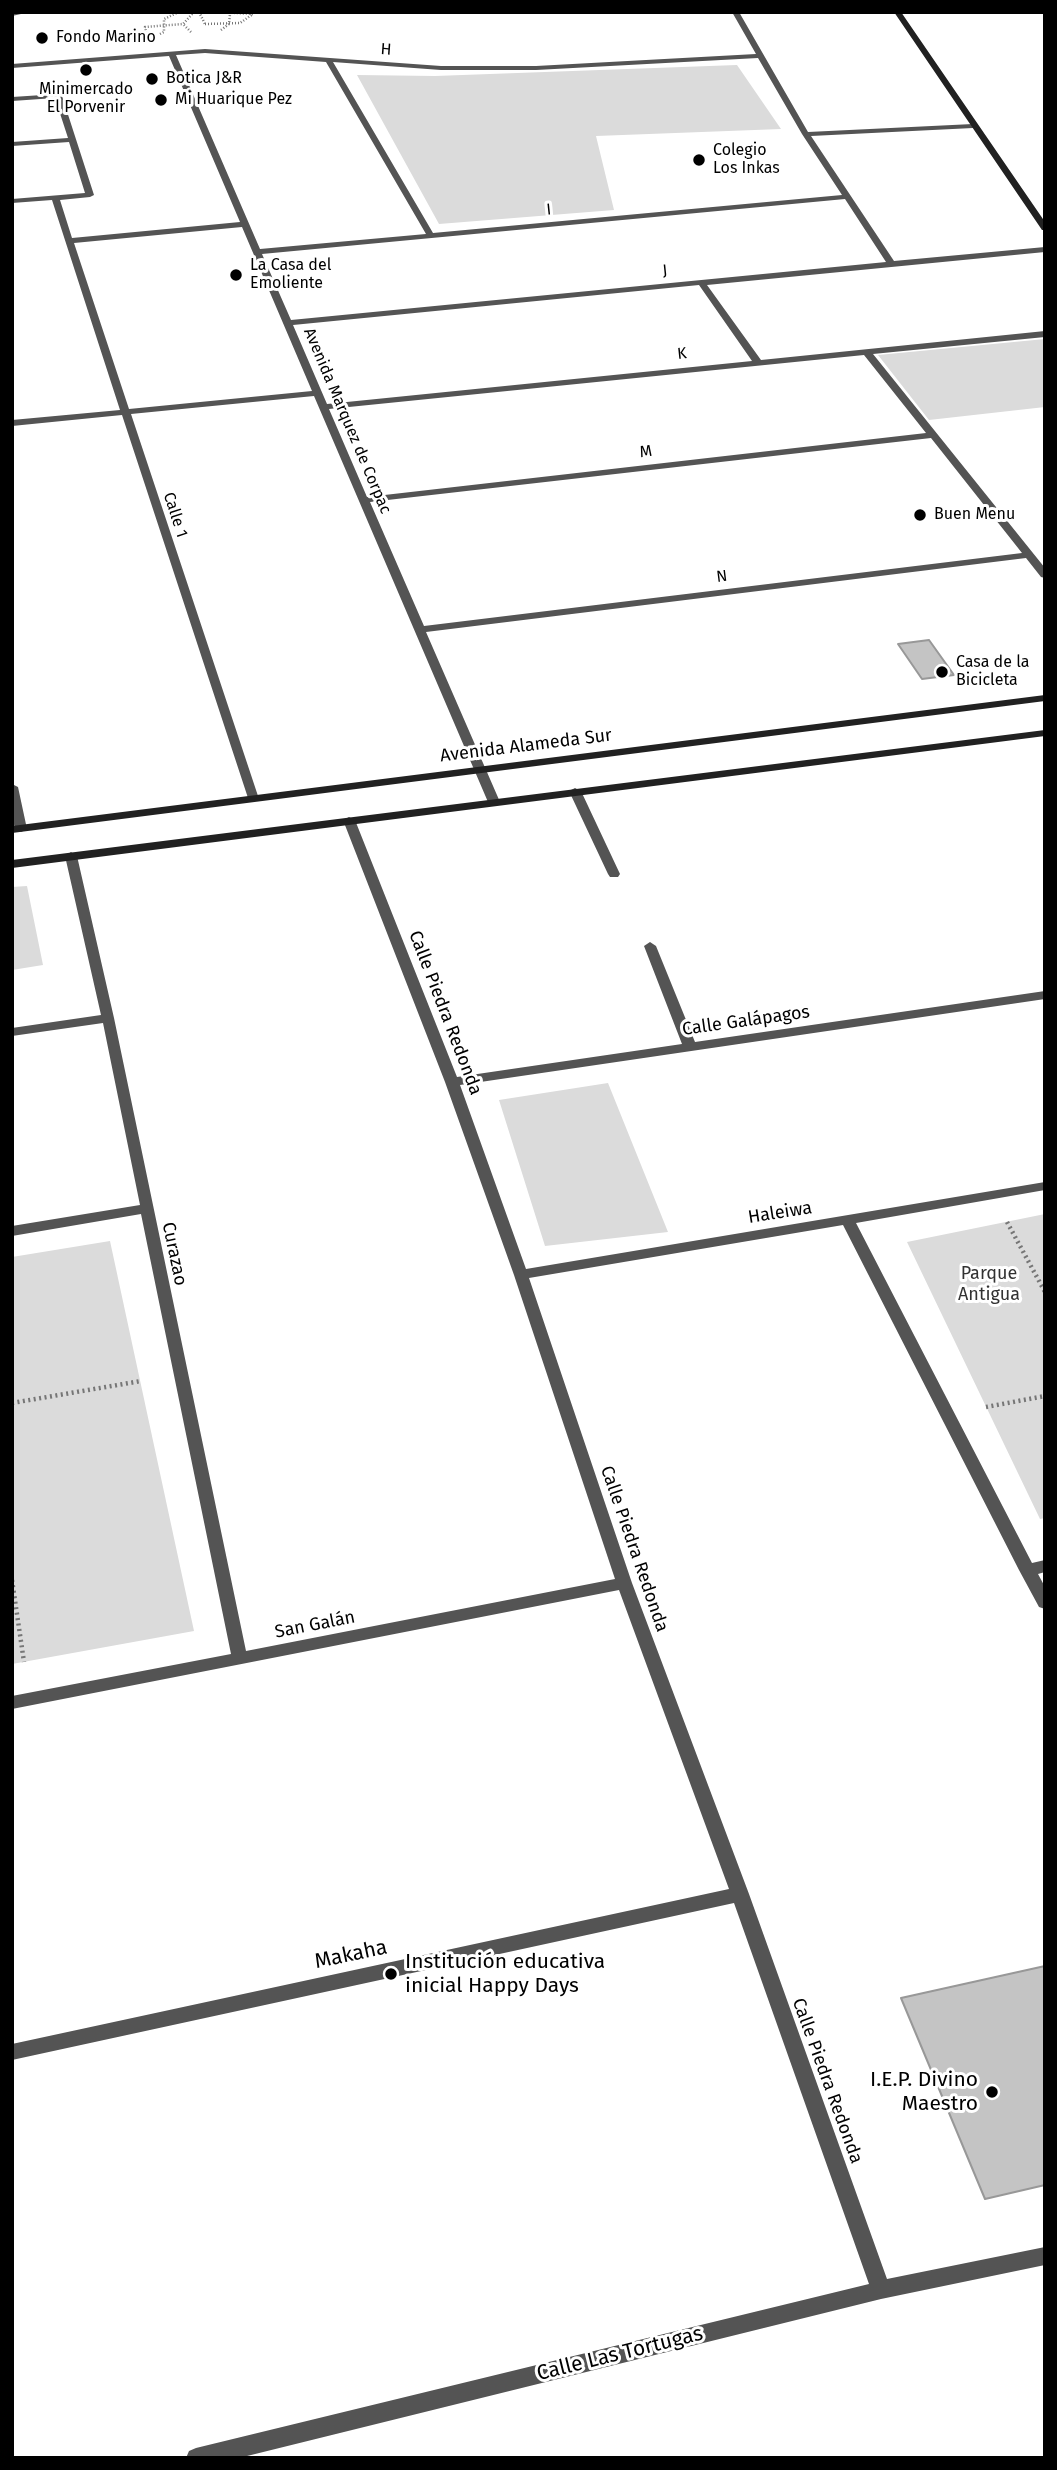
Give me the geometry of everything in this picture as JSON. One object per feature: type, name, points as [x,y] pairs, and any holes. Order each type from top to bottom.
[{"type":"main road","points":[[432,12],[573,12]]},
{"type":"main road","points":[[897,12],[1045,228]]},
{"type":"main road","name":"Avenida Alameda Sur","points":[[16,829],[1045,698]]},
{"type":"main road","points":[[12,863],[1045,733]]},
{"type":"street","points":[[12,14],[27,12]]},
{"type":"street","points":[[735,12],[845,197],[891,263]]},
{"type":"street","name":"H","points":[[12,66],[171,53],[239,51],[330,61],[441,68],[537,68],[760,56]]},
{"type":"street","name":"Avenida Marquez de Corpac","points":[[171,53],[494,802]]},
{"type":"street","points":[[330,61],[431,236]]},
{"type":"street","points":[[12,99],[58,96],[90,195],[12,201]]},
{"type":"street","points":[[806,134],[973,125]]},
{"type":"street","points":[[12,144],[72,140]]},
{"type":"street","name":"I","points":[[257,251],[845,197]]},
{"type":"street","name":"Calle 1","points":[[55,198],[253,799]]},
{"type":"street","points":[[69,241],[244,224]]},
{"type":"street","name":"J","points":[[288,323],[1045,249]]},
{"type":"street","points":[[702,282],[757,362]]},
{"type":"street","name":"K","points":[[324,407],[1045,334]]},
{"type":"street","points":[[866,351],[1045,575]]},
{"type":"street","points":[[12,423],[318,393]]},
{"type":"street","name":"M","points":[[364,500],[931,435]]},
{"type":"street","name":"N","points":[[420,630],[1027,555]]},
{"type":"street","points":[[12,787],[16,829]]},
{"type":"street","points":[[575,791],[614,874]]},
{"type":"street","name":"Calle Piedra Redonda","points":[[349,820],[452,1082],[521,1275],[624,1583],[740,1894],[881,2290]]},
{"type":"street","name":"Curazao","points":[[71,856],[108,1018],[145,1209],[240,1660]]},
{"type":"street","points":[[650,946],[690,1047]]},
{"type":"street","name":"Calle Galápagos","points":[[452,1082],[1045,995]]},
{"type":"street","points":[[12,1032],[108,1018]]},
{"type":"street","name":"Haleiwa","points":[[521,1275],[1045,1186]]},
{"type":"street","points":[[12,1231],[145,1209]]},
{"type":"street","points":[[848,1221],[1045,1603]]},
{"type":"street","points":[[1027,1570],[1045,1566]]},
{"type":"street","name":"San Galán","points":[[12,1703],[624,1583]]},
{"type":"street","name":"Makaha","points":[[12,2052],[740,1894]]},
{"type":"street","name":"Calle Las Tortugas","points":[[196,2458],[252,2451],[881,2290],[1045,2256]]},
{"type":"path","points":[[200,12],[205,24],[240,23],[253,14],[220,12]]},
{"type":"path","points":[[162,13],[169,17]]},
{"type":"path","points":[[1007,1222],[1045,1292]]},
{"type":"path","points":[[12,1403],[141,1381]]},
{"type":"path","points":[[986,1407],[1045,1396]]},
{"type":"path","points":[[12,1580],[24,1662]]},
{"type":"green space","points":[[737,65],[781,129],[596,136],[614,210],[439,224],[357,75],[435,76]]},
{"type":"green space","points":[[1045,339],[1045,407],[929,420],[878,355]]},
{"type":"green space","points":[[27,886],[43,965],[12,970],[12,887]]},
{"type":"green space","points":[[608,1083],[668,1232],[545,1246],[499,1100]]},
{"type":"green space","name":"Parque Antigua","points":[[1045,1214],[1045,1518],[1040,1519],[907,1242]]},
{"type":"green space","points":[[110,1241],[194,1631],[12,1664],[12,1257]]},
{"type":"building","points":[[929,640],[954,675],[922,679],[898,644]]},
{"type":"building","name":"I.E.P. Divino Maestro","points":[[1045,1966],[1045,2185],[985,2199],[901,1998]]},
{"type":"place","name":"Fondo Marino","points":[[42,38]]},
{"type":"place","name":"Minimercado El Porvenir","points":[[86,70]]},
{"type":"place","name":"Botica J&R","points":[[152,79]]},
{"type":"place","name":"Mi Huarique Pez","points":[[161,100]]},
{"type":"place","name":"Colegio Los Inkas","points":[[699,160]]},
{"type":"place","name":"La Casa del Emoliente","points":[[236,275]]},
{"type":"place","name":"Buen Menu","points":[[920,515]]},
{"type":"place","name":"Casa de la Bicicleta","points":[[942,672]]},
{"type":"place","name":"Institución educativa inicial Happy Days","points":[[391,1974]]},
{"type":"place","name":"I.E.P. Divino Maestro","points":[[992,2092]]}]
